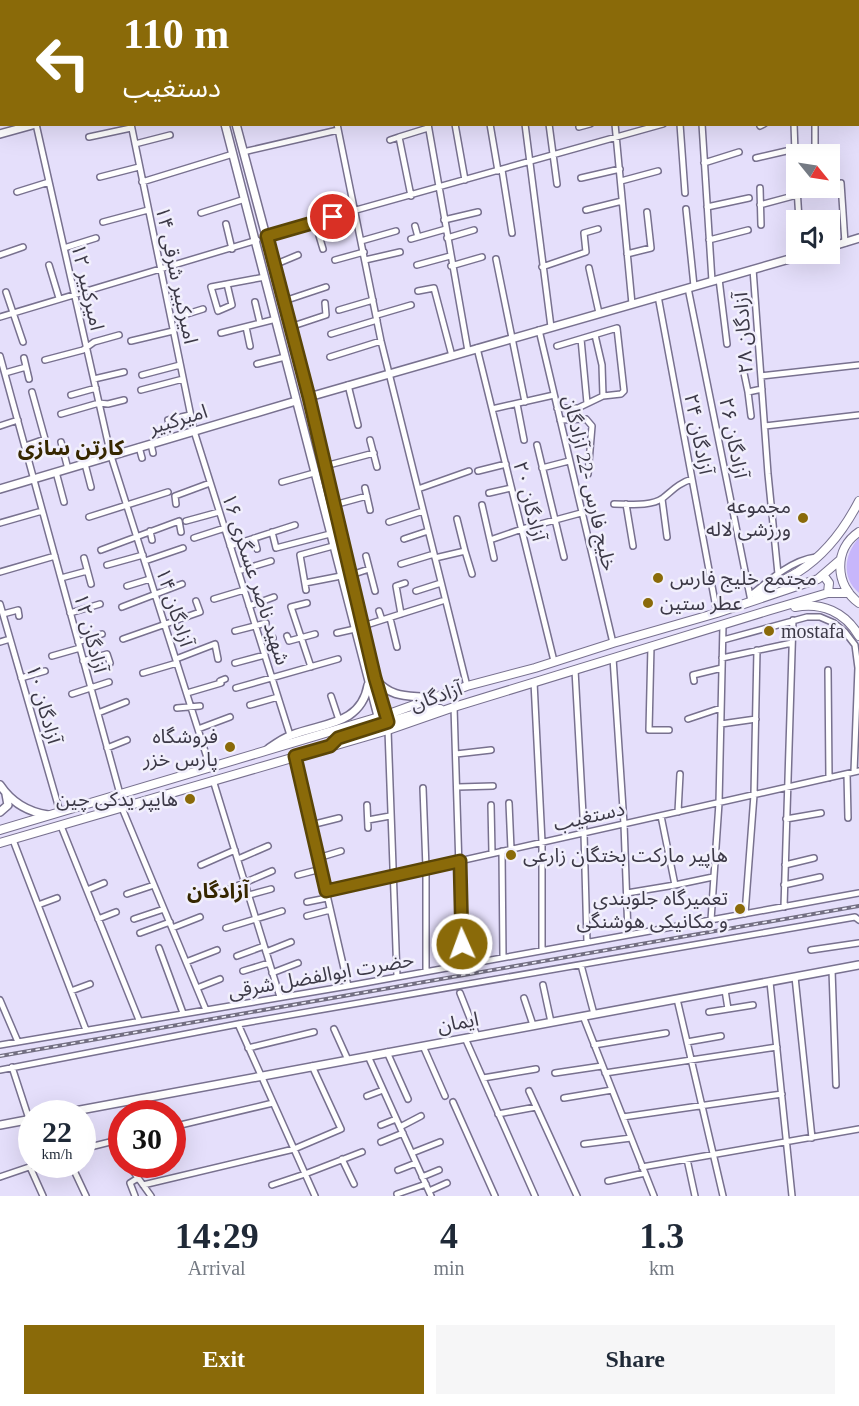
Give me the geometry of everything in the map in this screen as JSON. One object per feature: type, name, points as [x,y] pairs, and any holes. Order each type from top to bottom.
[{"type":"main road","points":[[751,598],[819,556],[843,529],[859,501]]},
{"type":"main road","name":"آزادگان","points":[[0,843],[330,746],[434,698],[467,686],[717,613],[751,598],[824,576],[840,560],[845,547],[859,532]]},
{"type":"main road","points":[[840,560],[843,583],[855,600]]},
{"type":"main road","points":[[824,576],[829,583],[828,593]]},
{"type":"main road","name":"آزادگان","points":[[0,830],[210,767],[384,722],[451,708],[828,593],[855,600]]},
{"type":"main road","points":[[767,611],[800,606],[822,606],[847,619],[859,636]]},
{"type":"main road","points":[[188,773],[185,780],[190,787]]},
{"type":"main road","points":[[166,780],[171,785],[168,794]]},
{"type":"street","points":[[4,130],[25,126]]},
{"type":"street","name":"امیرکبیر ۱۲","points":[[36,126],[111,456]]},
{"type":"street","points":[[89,137],[131,126]]},
{"type":"street","name":"۱۴ امیرکبیر شرقی","points":[[131,126],[194,431]]},
{"type":"street","points":[[226,126],[355,629],[384,722],[397,976]]},
{"type":"street","points":[[236,126],[309,397],[363,626],[372,680],[357,710],[339,720],[290,735],[263,753]]},
{"type":"street","points":[[390,140],[428,126],[468,351]]},
{"type":"street","points":[[455,126],[465,180]]},
{"type":"street","points":[[490,126],[512,233]]},
{"type":"street","points":[[525,126],[551,327]]},
{"type":"street","points":[[549,126],[557,184]]},
{"type":"street","points":[[615,126],[632,304]]},
{"type":"street","points":[[267,236],[656,126]]},
{"type":"street","points":[[680,126],[685,193]]},
{"type":"street","points":[[702,126],[709,240],[727,344]]},
{"type":"street","points":[[794,126],[795,144]]},
{"type":"street","points":[[815,126],[815,144]]},
{"type":"street","points":[[243,152],[338,127],[381,341],[467,686]]},
{"type":"street","points":[[135,144],[170,135]]},
{"type":"street","points":[[399,136],[411,196]]},
{"type":"street","points":[[756,158],[786,151]]},
{"type":"street","points":[[704,163],[739,152]]},
{"type":"street","points":[[142,182],[233,154]]},
{"type":"street","points":[[100,177],[139,167]]},
{"type":"street","points":[[581,178],[620,168]]},
{"type":"street","points":[[621,181],[658,171]]},
{"type":"street","points":[[17,192],[49,182]]},
{"type":"street","points":[[841,183],[845,243]]},
{"type":"street","points":[[760,188],[761,225]]},
{"type":"street","points":[[707,207],[749,198]]},
{"type":"street","points":[[760,205],[786,198]]},
{"type":"street","points":[[201,213],[245,199]]},
{"type":"street","points":[[586,210],[622,201]]},
{"type":"street","name":"۲۶ آزادگان","points":[[686,209],[691,287],[751,598]]},
{"type":"street","points":[[103,222],[148,210]]},
{"type":"street","points":[[444,220],[478,212]]},
{"type":"street","points":[[627,254],[651,248],[647,212]]},
{"type":"street","points":[[315,222],[323,249]]},
{"type":"street","points":[[226,224],[232,249]]},
{"type":"street","points":[[415,226],[418,237]]},
{"type":"street","points":[[411,239],[446,229]]},
{"type":"street","points":[[542,267],[586,252],[584,233],[598,229]]},
{"type":"street","points":[[447,237],[474,230]]},
{"type":"street","points":[[709,240],[748,230]]},
{"type":"street","points":[[361,241],[396,231]]},
{"type":"street","points":[[64,248],[96,238]]},
{"type":"street","points":[[840,244],[859,238]]},
{"type":"street","points":[[0,317],[256,240]]},
{"type":"street","points":[[0,255],[23,247]]},
{"type":"street","points":[[335,260],[364,252]]},
{"type":"street","points":[[365,260],[400,252]]},
{"type":"street","points":[[274,265],[298,255]]},
{"type":"street","points":[[417,265],[450,256]]},
{"type":"street","points":[[452,266],[482,257]]},
{"type":"street","points":[[496,259],[525,402]]},
{"type":"street","points":[[309,397],[786,259]]},
{"type":"street","points":[[49,265],[59,298]]},
{"type":"street","points":[[589,268],[599,313]]},
{"type":"street","name":"۲۸ آزادگان","points":[[753,269],[778,574]]},
{"type":"street","points":[[227,284],[232,305],[218,311],[211,287],[227,284],[265,277]]},
{"type":"street","points":[[284,301],[326,287]]},
{"type":"street","points":[[417,291],[434,288],[452,356]]},
{"type":"street","points":[[6,291],[23,342]]},
{"type":"street","name":"۲۴ آزادگان","points":[[658,296],[717,613]]},
{"type":"street","points":[[339,310],[373,300]]},
{"type":"street","points":[[255,302],[260,323]]},
{"type":"street","points":[[290,327],[326,315],[325,303]]},
{"type":"street","points":[[331,334],[411,305]]},
{"type":"street","points":[[171,319],[203,309]]},
{"type":"street","points":[[221,333],[276,319]]},
{"type":"street","points":[[246,327],[249,346]]},
{"type":"street","points":[[557,346],[617,328],[624,391],[621,394],[603,396],[578,408],[557,408]]},
{"type":"street","name":"خلیج فارس -22 آزادگان","points":[[539,330],[613,643]]},
{"type":"street","points":[[130,341],[173,331]]},
{"type":"street","points":[[595,334],[602,365],[603,396]]},
{"type":"street","points":[[45,360],[119,335]]},
{"type":"street","points":[[581,339],[587,403]]},
{"type":"street","points":[[330,357],[381,341]]},
{"type":"street","name":"۲۰ آزادگان","points":[[477,348],[554,662]]},
{"type":"street","name":"۱۲ آزادگان","points":[[0,356],[3,375],[18,420],[120,794]]},
{"type":"street","points":[[257,364],[285,357]]},
{"type":"street","points":[[24,358],[29,379]]},
{"type":"street","points":[[142,375],[180,365]]},
{"type":"street","points":[[761,376],[859,365]]},
{"type":"street","points":[[3,375],[26,367]]},
{"type":"street","points":[[94,379],[124,372]]},
{"type":"street","points":[[744,373],[751,416]]},
{"type":"street","points":[[141,390],[183,379]]},
{"type":"street","points":[[348,385],[358,425]]},
{"type":"street","points":[[71,395],[96,388]]},
{"type":"street","points":[[748,392],[762,389]]},
{"type":"street","points":[[25,446],[45,439],[32,392]]},
{"type":"street","points":[[492,409],[554,395]]},
{"type":"street","points":[[61,414],[99,403],[108,404],[124,400]]},
{"type":"street","name":"امیرکبیر","points":[[0,489],[296,400]]},
{"type":"street","points":[[517,404],[524,440]]},
{"type":"street","points":[[168,420],[190,415]]},
{"type":"street","points":[[765,426],[859,415]]},
{"type":"street","points":[[560,420],[586,419],[592,426],[588,474]]},
{"type":"street","points":[[0,426],[18,420]]},
{"type":"street","name":"۱۶ شهید ناصر عسگری","points":[[194,431],[290,735]]},
{"type":"street","points":[[370,440],[378,467]]},
{"type":"street","points":[[61,442],[68,469]]},
{"type":"street","points":[[152,444],[153,453]]},
{"type":"street","points":[[537,445],[564,557]]},
{"type":"street","points":[[139,447],[142,458]]},
{"type":"street","points":[[325,466],[374,453]]},
{"type":"street","name":"۱۴ آزادگان","points":[[111,456],[210,767]]},
{"type":"street","points":[[542,468],[569,460]]},
{"type":"street","points":[[85,464],[91,487]]},
{"type":"street","points":[[478,471],[506,464]]},
{"type":"street","points":[[418,489],[469,471]]},
{"type":"street","points":[[56,472],[64,502]]},
{"type":"street","points":[[282,482],[314,473]]},
{"type":"street","points":[[614,504],[651,503],[662,498],[682,482],[692,479]]},
{"type":"street","points":[[176,504],[175,496],[210,483]]},
{"type":"street","points":[[365,488],[370,510]]},
{"type":"street","points":[[489,493],[512,488]]},
{"type":"street","points":[[89,517],[168,492]]},
{"type":"street","points":[[334,505],[367,496]]},
{"type":"street","points":[[662,498],[667,537]]},
{"type":"street","points":[[626,504],[633,546]]},
{"type":"street","points":[[482,505],[494,558]]},
{"type":"street","points":[[0,523],[42,511]]},
{"type":"street","points":[[186,521],[219,512]]},
{"type":"street","points":[[389,522],[423,512]]},
{"type":"street","points":[[490,540],[582,513]]},
{"type":"street","points":[[457,519],[472,574]]},
{"type":"street","points":[[101,550],[179,521],[181,532]]},
{"type":"street","points":[[230,546],[295,525]]},
{"type":"street","points":[[194,538],[225,528]]},
{"type":"street","points":[[150,531],[152,540]]},
{"type":"street","points":[[404,539],[428,531]]},
{"type":"street","points":[[272,532],[276,548],[330,534]]},
{"type":"street","points":[[254,538],[257,549]]},
{"type":"street","points":[[333,546],[300,555],[306,587],[341,576]]},
{"type":"street","points":[[107,566],[183,548]]},
{"type":"street","points":[[401,564],[465,551]]},
{"type":"street","points":[[0,573],[55,556]]},
{"type":"street","points":[[366,556],[375,591]]},
{"type":"street","points":[[751,598],[778,574],[804,558],[819,556]]},
{"type":"street","points":[[84,558],[91,584]]},
{"type":"street","points":[[238,571],[271,561]]},
{"type":"street","points":[[351,576],[369,569]]},
{"type":"street","points":[[61,578],[87,571]]},
{"type":"street","points":[[127,585],[150,579]]},
{"type":"street","points":[[401,614],[396,586],[405,583]]},
{"type":"street","points":[[416,591],[441,583]]},
{"type":"street","points":[[122,607],[156,596],[182,584]]},
{"type":"street","points":[[214,599],[244,590]]},
{"type":"street","points":[[249,606],[274,597]]},
{"type":"street","points":[[363,626],[445,600]]},
{"type":"street","points":[[123,639],[200,612],[196,601]]},
{"type":"street","points":[[3,614],[19,613],[15,602]]},
{"type":"street","points":[[307,603],[291,608],[311,667]]},
{"type":"street","name":"۱۰ آزادگان","points":[[0,604],[60,812]]},
{"type":"street","points":[[70,613],[100,604]]},
{"type":"street","points":[[379,611],[382,620]]},
{"type":"street","points":[[723,640],[793,620],[820,617],[834,623],[855,645],[858,691],[854,772],[848,818]]},
{"type":"street","points":[[390,618],[398,647]]},
{"type":"street","points":[[783,907],[793,620]]},
{"type":"street","points":[[236,632],[266,623]]},
{"type":"street","points":[[711,920],[719,802],[723,625]]},
{"type":"street","points":[[337,633],[355,629]]},
{"type":"street","points":[[52,656],[102,634]]},
{"type":"street","points":[[287,636],[289,641],[315,634]]},
{"type":"street","points":[[261,641],[273,638]]},
{"type":"street","points":[[0,642],[10,639]]},
{"type":"street","points":[[162,643],[170,640]]},
{"type":"street","points":[[722,658],[792,643]]},
{"type":"street","points":[[143,673],[215,644],[218,659]]},
{"type":"street","points":[[651,646],[649,730],[669,730]]},
{"type":"street","points":[[745,914],[754,795],[757,650]]},
{"type":"street","points":[[83,661],[106,652],[110,663]]},
{"type":"street","points":[[235,663],[265,655]]},
{"type":"street","points":[[236,688],[338,658]]},
{"type":"street","points":[[613,658],[624,824],[628,934]]},
{"type":"street","points":[[693,681],[693,675],[722,668]]},
{"type":"street","points":[[575,670],[584,833],[587,942]]},
{"type":"street","points":[[828,670],[829,778]]},
{"type":"street","points":[[21,678],[45,671]]},
{"type":"street","points":[[187,693],[221,683],[220,681],[225,679]]},
{"type":"street","points":[[372,680],[397,695],[434,698]]},
{"type":"street","points":[[72,694],[108,682]]},
{"type":"street","points":[[534,682],[542,842],[542,950]]},
{"type":"street","points":[[331,696],[339,720]]},
{"type":"street","points":[[250,705],[278,697]]},
{"type":"street","points":[[98,713],[126,702]]},
{"type":"street","points":[[177,708],[200,706]]},
{"type":"street","points":[[451,708],[458,787],[462,964]]},
{"type":"street","points":[[688,719],[721,708]]},
{"type":"street","points":[[198,729],[230,717]]},
{"type":"street","points":[[721,724],[756,718]]},
{"type":"street","points":[[107,748],[127,740]]},
{"type":"street","points":[[456,754],[491,750]]},
{"type":"street","points":[[295,756],[348,986]]},
{"type":"street","name":"دستغیب","points":[[326,891],[854,772]]},
{"type":"street","points":[[678,812],[680,774]]},
{"type":"street","points":[[213,780],[280,997]]},
{"type":"street","points":[[0,786],[21,806],[31,811],[51,815]]},
{"type":"street","points":[[458,787],[493,786]]},
{"type":"street","points":[[423,788],[426,971]]},
{"type":"street","points":[[0,812],[8,805],[6,794]]},
{"type":"street","points":[[509,803],[511,849]]},
{"type":"street","points":[[367,805],[368,828]]},
{"type":"street","points":[[491,806],[492,853]]},
{"type":"street","points":[[122,808],[206,1010]]},
{"type":"street","points":[[786,819],[820,813]]},
{"type":"street","points":[[368,820],[390,816]]},
{"type":"street","points":[[662,816],[675,885]]},
{"type":"street","points":[[311,825],[339,818]]},
{"type":"street","points":[[61,826],[139,1020]]},
{"type":"street","points":[[13,840],[86,1030]]},
{"type":"street","points":[[237,859],[268,846]]},
{"type":"street","points":[[201,865],[235,850]]},
{"type":"street","points":[[318,858],[342,851]]},
{"type":"street","points":[[502,851],[503,957]]},
{"type":"street","points":[[785,865],[814,858]]},
{"type":"street","points":[[298,875],[321,869]]},
{"type":"street","points":[[218,894],[272,871]]},
{"type":"street","points":[[627,893],[713,877]]},
{"type":"street","points":[[784,885],[820,877]]},
{"type":"street","points":[[87,890],[105,883]]},
{"type":"street","points":[[127,894],[154,885]]},
{"type":"street","points":[[249,896],[271,889]]},
{"type":"street","name":"حضرت ابوالفضل شرقی","points":[[0,1045],[348,986],[859,893]]},
{"type":"street","points":[[38,905],[57,898]]},
{"type":"street","points":[[307,902],[327,898]]},
{"type":"street","points":[[134,919],[164,909]]},
{"type":"street","points":[[307,916],[330,910]]},
{"type":"street","points":[[226,928],[282,911]]},
{"type":"street","points":[[98,919],[116,912]]},
{"type":"street","points":[[140,933],[200,917]]},
{"type":"street","points":[[0,1070],[238,1024],[855,917],[859,920]]},
{"type":"street","points":[[237,956],[291,942]]},
{"type":"street","points":[[810,950],[859,943]]},
{"type":"street","points":[[159,948],[183,1013]]},
{"type":"street","points":[[186,962],[217,950]]},
{"type":"street","points":[[243,971],[269,963]]},
{"type":"street","points":[[272,973],[298,963]]},
{"type":"street","points":[[581,965],[594,1014]]},
{"type":"street","name":"ایمان","points":[[96,1107],[859,965]]},
{"type":"street","points":[[832,970],[836,1085]]},
{"type":"street","points":[[795,977],[812,1138]]},
{"type":"street","points":[[197,988],[220,979]]},
{"type":"street","points":[[770,982],[792,1196]]},
{"type":"street","points":[[71,991],[90,984]]},
{"type":"street","points":[[543,985],[551,1022]]},
{"type":"street","points":[[725,990],[728,1009]]},
{"type":"street","points":[[459,993],[477,1036]]},
{"type":"street","points":[[524,998],[533,1025]]},
{"type":"street","points":[[677,999],[723,1196]]},
{"type":"street","points":[[0,1000],[18,1042]]},
{"type":"street","points":[[709,1012],[753,1005]]},
{"type":"street","points":[[583,1016],[654,1196]]},
{"type":"street","points":[[238,1024],[315,1196]]},
{"type":"street","points":[[334,1029],[348,1060]]},
{"type":"street","points":[[248,1048],[314,1032]]},
{"type":"street","points":[[594,1045],[666,1033]]},
{"type":"street","points":[[687,1042],[721,1036]]},
{"type":"street","points":[[465,1038],[535,1196]]},
{"type":"street","points":[[423,1046],[445,1096]]},
{"type":"street","points":[[605,1073],[777,1047]]},
{"type":"street","points":[[387,1052],[408,1099]]},
{"type":"street","points":[[368,1056],[430,1193],[447,1183]]},
{"type":"street","points":[[143,1185],[294,1149],[341,1129],[312,1066]]},
{"type":"street","points":[[555,1073],[602,1066]]},
{"type":"street","points":[[12,1067],[23,1100]]},
{"type":"street","points":[[483,1078],[536,1069]]},
{"type":"street","points":[[368,1096],[383,1090]]},
{"type":"street","points":[[564,1098],[612,1090]]},
{"type":"street","points":[[528,1091],[577,1196]]},
{"type":"street","points":[[623,1117],[782,1094]]},
{"type":"street","points":[[453,1102],[495,1196]]},
{"type":"street","points":[[186,1124],[273,1103]]},
{"type":"street","points":[[498,1114],[536,1107]]},
{"type":"street","points":[[381,1142],[421,1116]]},
{"type":"street","points":[[381,1125],[396,1119]]},
{"type":"street","points":[[1,1123],[18,1121]]},
{"type":"street","points":[[608,1181],[687,1160],[859,1129]]},
{"type":"street","points":[[584,1144],[631,1138]]},
{"type":"street","points":[[412,1153],[440,1142]]},
{"type":"street","points":[[272,1185],[362,1152]]},
{"type":"street","points":[[342,1159],[354,1184]]},
{"type":"street","points":[[687,1160],[695,1196]]},
{"type":"street","points":[[398,1170],[416,1163]]},
{"type":"street","points":[[422,1177],[439,1170]]},
{"type":"street","points":[[0,1177],[18,1171]]},
{"type":"street","points":[[35,1178],[43,1196]]},
{"type":"street","points":[[78,1178],[86,1196]]},
{"type":"street","points":[[135,1196],[130,1183],[138,1178],[151,1196]]},
{"type":"street","points":[[397,1194],[426,1184]]},
{"type":"shaded area","points":[[859,538],[859,593],[849,580],[847,566],[850,551]]},
{"type":"railway","points":[[0,1056],[859,906]]},
{"type":"place","name":"مجموعه ورزشی لاله","points":[[803,518]]},
{"type":"place","name":"مجتمع خلیج فارس","points":[[658,578]]},
{"type":"place","name":"عطر ستین","points":[[648,603]]},
{"type":"place","name":"mostafa","points":[[769,631]]},
{"type":"place","name":"فروشگاه پارس خزر","points":[[230,747]]},
{"type":"place","name":"هایپر یدکی چین","points":[[190,799]]},
{"type":"place","name":"هاپیر مارکت بختگان زارعی","points":[[511,855]]},
{"type":"place","name":"تعمیرگاه جلوبندی و مکانیکی هوشنگی","points":[[740,909]]},
{"type":"district","name":"کارتن سازی","points":[[71,448]]},
{"type":"district","name":"آزادگان","points":[[218,891]]},
{"type":"route","points":[[333,217],[267,236],[309,397],[375,678],[388,722],[338,738],[330,746],[295,756],[326,891],[460,861],[462,944]]}]
